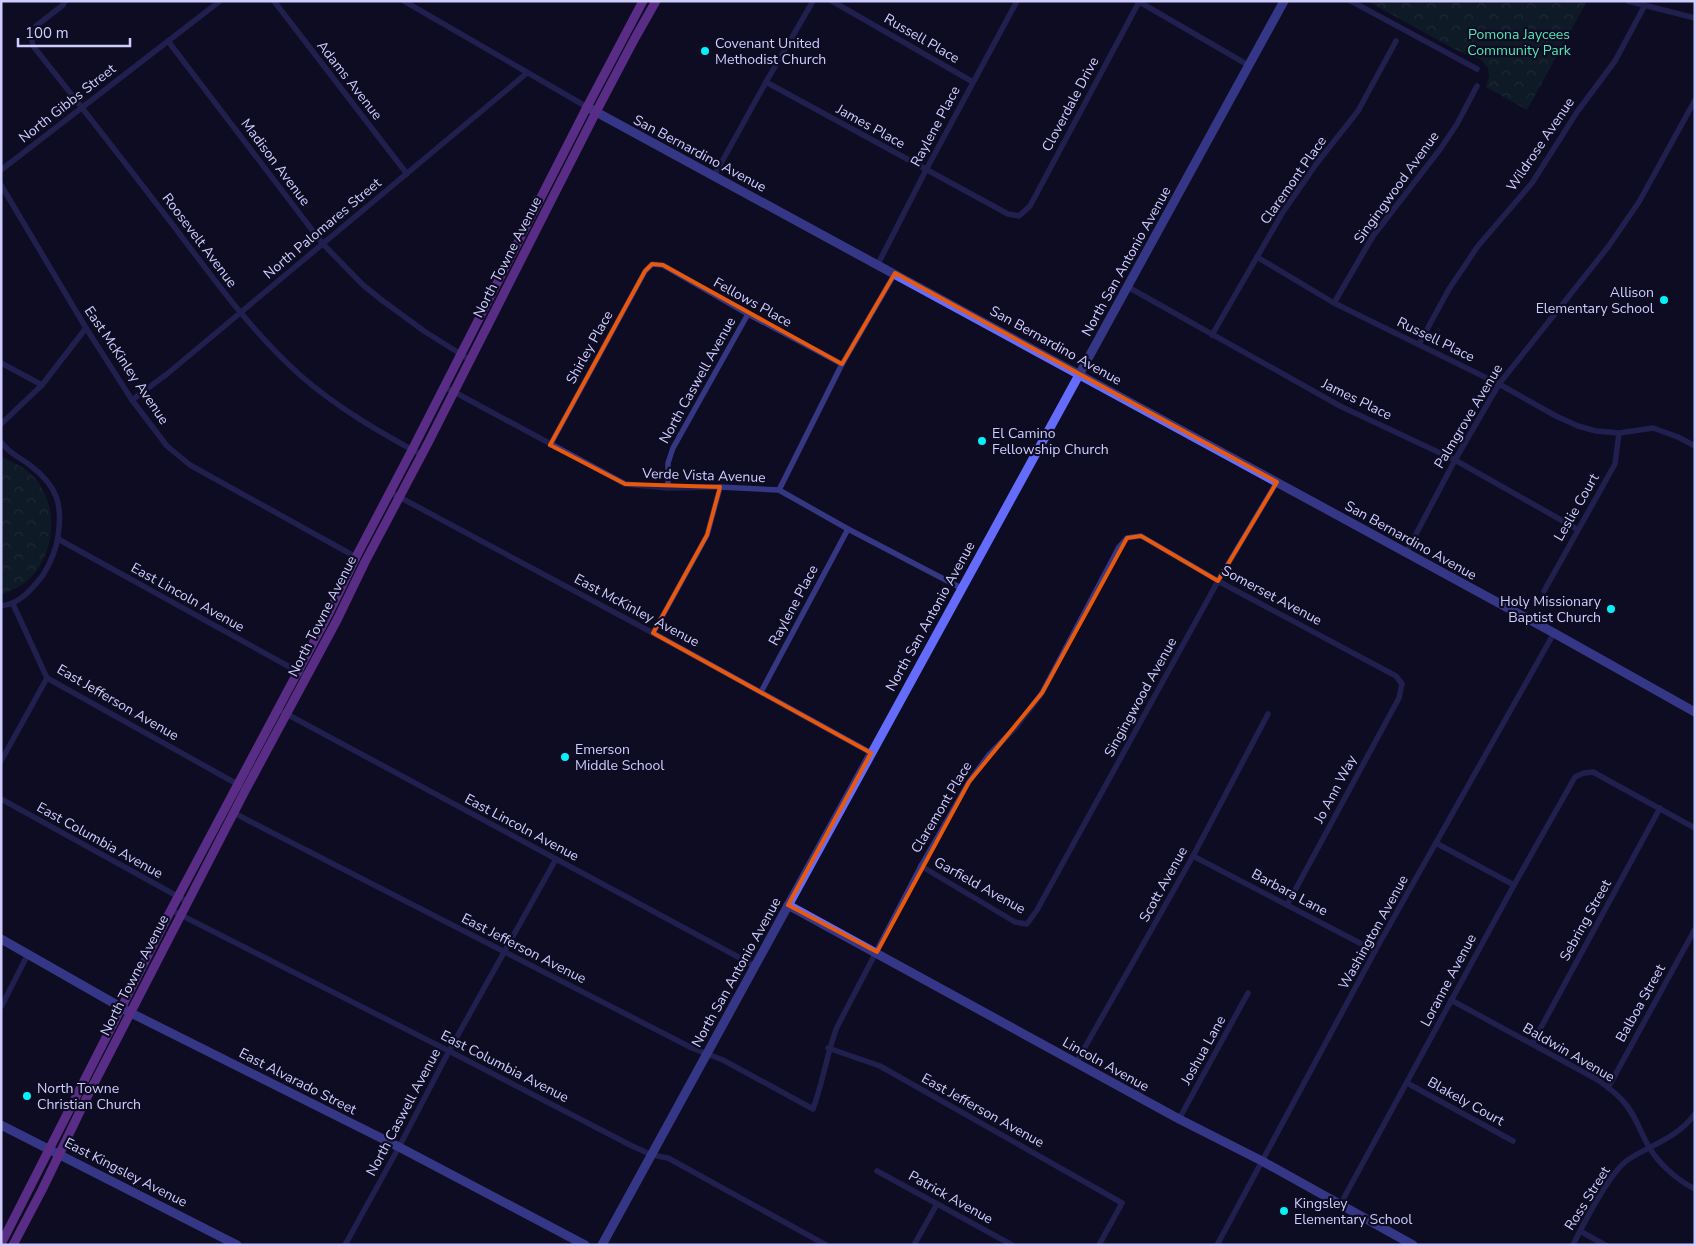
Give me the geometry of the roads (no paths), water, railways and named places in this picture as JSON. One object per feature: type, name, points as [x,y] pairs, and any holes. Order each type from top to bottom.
[{"type":"main road","name":"North Towne Avenue","points":[[13,1245],[234,813],[242,787],[277,709],[328,615],[356,557],[643,1]]},
{"type":"main road","name":"North Towne Avenue","points":[[1,1244],[225,807],[242,787],[286,714],[337,620],[596,112],[656,1]]},
{"type":"main road","name":"North San Antonio Avenue","points":[[602,1245],[1284,1]]},
{"type":"main road","name":"San Bernardino Avenue","points":[[587,107],[895,273],[1695,712]]},
{"type":"main road","name":"Lincoln Avenue","points":[[788,905],[877,952],[1179,1119],[1262,1161],[1413,1245]]},
{"type":"main road","name":"East Alvarado Street","points":[[1,939],[131,1013],[399,1147],[585,1245]]},
{"type":"main road","name":"East Kingsley Avenue","points":[[1,1125],[237,1245]]},
{"type":"street","name":"Roosevelt Avenue","points":[[65,1],[63,5],[36,26],[31,36],[34,46],[239,313],[279,356],[327,397],[381,433],[422,455]]},
{"type":"street","name":"North Gibbs Street","points":[[1,170],[220,1]]},
{"type":"street","name":"Adams Avenue","points":[[274,1],[407,174]]},
{"type":"street","name":"San Bernardino Avenue","points":[[404,1],[587,107]]},
{"type":"street","points":[[714,176],[813,1]]},
{"type":"street","name":"Russell Place","points":[[832,1],[974,82]]},
{"type":"street","name":"Raylene Place","points":[[878,264],[1017,1]]},
{"type":"street","points":[[1139,1],[1248,65]]},
{"type":"street","name":"Cloverdale Drive","points":[[1019,216],[1030,206],[1139,1]]},
{"type":"street","points":[[1351,1],[1477,69]]},
{"type":"street","points":[[1628,1],[1695,18]]},
{"type":"street","name":"Wildrose Avenue","points":[[1419,344],[1449,289],[1478,246],[1532,183],[1577,112],[1615,61],[1646,5]]},
{"type":"street","name":"Madison Avenue","points":[[168,41],[322,244],[363,285],[383,301],[424,331],[470,360]]},
{"type":"street","name":"Claremont Place","points":[[1212,335],[1283,212],[1317,163],[1358,111],[1396,41]]},
{"type":"street","name":"North Palomares Street","points":[[132,400],[167,374],[528,74]]},
{"type":"street","name":"James Place","points":[[766,82],[1008,214],[1019,216]]},
{"type":"street","name":"Singingwood Avenue","points":[[1334,303],[1373,236],[1441,148],[1457,124],[1477,86]]},
{"type":"street","name":"Palmgrove Avenue","points":[[1406,553],[1455,460],[1499,384],[1608,247],[1634,210],[1695,100]]},
{"type":"street","name":"East McKinley Avenue","points":[[1,185],[86,328],[132,400],[167,446],[190,465],[356,557]]},
{"type":"street","points":[[1,203],[9,199]]},
{"type":"street","name":"Russell Place","points":[[1257,257],[1334,303],[1499,384],[1578,426],[1596,431],[1619,433],[1654,428],[1695,446]]},
{"type":"street","name":"Fellows Place","points":[[652,264],[663,265],[748,314],[842,364]]},
{"type":"street","name":"Shirley Place","points":[[550,445],[645,271],[652,264]]},
{"type":"street","points":[[779,490],[842,364],[895,273]]},
{"type":"street","name":"James Place","points":[[1128,287],[1340,406],[1455,460],[1577,530]]},
{"type":"street","name":"North Caswell Avenue","points":[[668,488],[668,463],[673,448],[748,314]]},
{"type":"street","points":[[1,424],[42,385],[86,328]]},
{"type":"street","points":[[1,363],[42,385]]},
{"type":"street","name":"Verde Vista Avenue","points":[[445,386],[550,445],[625,484],[668,488],[720,487],[779,490],[848,529],[961,588]]},
{"type":"street","name":"Leslie Court","points":[[1544,591],[1615,464],[1619,433]]},
{"type":"street","points":[[1,442],[6,450],[29,464],[51,486],[61,512],[55,553],[45,572],[26,594],[13,604],[1,606]]},
{"type":"street","name":"Singingwood Avenue","points":[[1027,924],[1042,902],[1218,581],[1277,482]]},
{"type":"street","points":[[653,633],[707,535],[720,487]]},
{"type":"street","name":"East McKinley Avenue","points":[[390,492],[653,633],[871,753]]},
{"type":"street","name":"Raylene Place","points":[[761,692],[848,529]]},
{"type":"street","name":"Somerset Avenue","points":[[1127,538],[1141,536],[1218,581],[1396,676],[1402,684]]},
{"type":"street","name":"East Lincoln Avenue","points":[[58,538],[306,676]]},
{"type":"street","name":"Claremont Place","points":[[813,1109],[823,1078],[828,1048],[837,1026],[921,866],[969,782],[988,756],[1016,727],[1042,694],[1120,547],[1127,538]]},
{"type":"street","name":"East Jefferson Avenue","points":[[13,604],[47,678],[242,787]]},
{"type":"street","name":"Washington Avenue","points":[[1217,1245],[1375,951],[1554,633]]},
{"type":"street","points":[[1,761],[47,678]]},
{"type":"street","name":"Jo Ann Way","points":[[1287,905],[1399,698],[1402,684]]},
{"type":"street","name":"East Lincoln Avenue","points":[[277,709],[755,966]]},
{"type":"street","name":"Scott Avenue","points":[[1076,1063],[1194,856],[1268,714]]},
{"type":"street","name":"Loranne Avenue","points":[[1340,1205],[1575,777],[1593,772],[1660,808]]},
{"type":"street","name":"East Columbia Avenue","points":[[1,799],[188,902]]},
{"type":"street","name":"East Jefferson Avenue","points":[[225,807],[692,1048],[723,1060],[813,1109]]},
{"type":"street","points":[[1660,808],[1695,828]]},
{"type":"street","name":"Sebring Street","points":[[1532,1044],[1660,808]]},
{"type":"street","points":[[1436,843],[1514,885]]},
{"type":"street","name":"Barbara Lane","points":[[1194,856],[1375,951]]},
{"type":"street","name":"North Caswell Avenue","points":[[345,1245],[449,1051],[556,859]]},
{"type":"street","name":"Garfield Avenue","points":[[921,866],[1016,922],[1027,924]]},
{"type":"street","name":"East Columbia Avenue","points":[[171,910],[652,1155],[668,1158],[826,1245]]},
{"type":"street","name":"Balboa Street","points":[[1608,1088],[1695,929]]},
{"type":"street","points":[[1,1007],[28,954]]},
{"type":"street","name":"Joshua Lane","points":[[1179,1119],[1248,993]]},
{"type":"street","name":"Baldwin Avenue","points":[[1451,1000],[1598,1080],[1623,1100],[1636,1120],[1649,1148],[1667,1169],[1686,1185],[1695,1189]]},
{"type":"street","name":"East Jefferson Avenue","points":[[828,1048],[880,1066],[1122,1203],[1099,1245]]},
{"type":"street","name":"Blakely Court","points":[[1407,1083],[1513,1141]]},
{"type":"street","name":"Ross Street","points":[[1573,1245],[1606,1186],[1617,1171],[1628,1160],[1678,1132],[1695,1114]]},
{"type":"street","name":"Patrick Avenue","points":[[878,1171],[1012,1245]]},
{"type":"street","points":[[914,1245],[937,1204]]},
{"type":"street","points":[[1580,1231],[1605,1245]]},
{"type":"place","name":"Covenant United Methodist Church","points":[[705,51]]},
{"type":"place","name":"Allison Elementary School","points":[[1664,300]]},
{"type":"place","name":"El Camino Fellowship Church","points":[[982,441]]},
{"type":"place","name":"Holy Missionary Baptist Church","points":[[1611,609]]},
{"type":"place","name":"Emerson Middle School","points":[[565,757]]},
{"type":"place","name":"North Towne Christian Church","points":[[27,1096]]},
{"type":"place","name":"Kingsley Elementary School","points":[[1284,1211]]},
{"type":"park label","name":"Pomona Jaycees Community Park","points":[[1519,42]]}]
